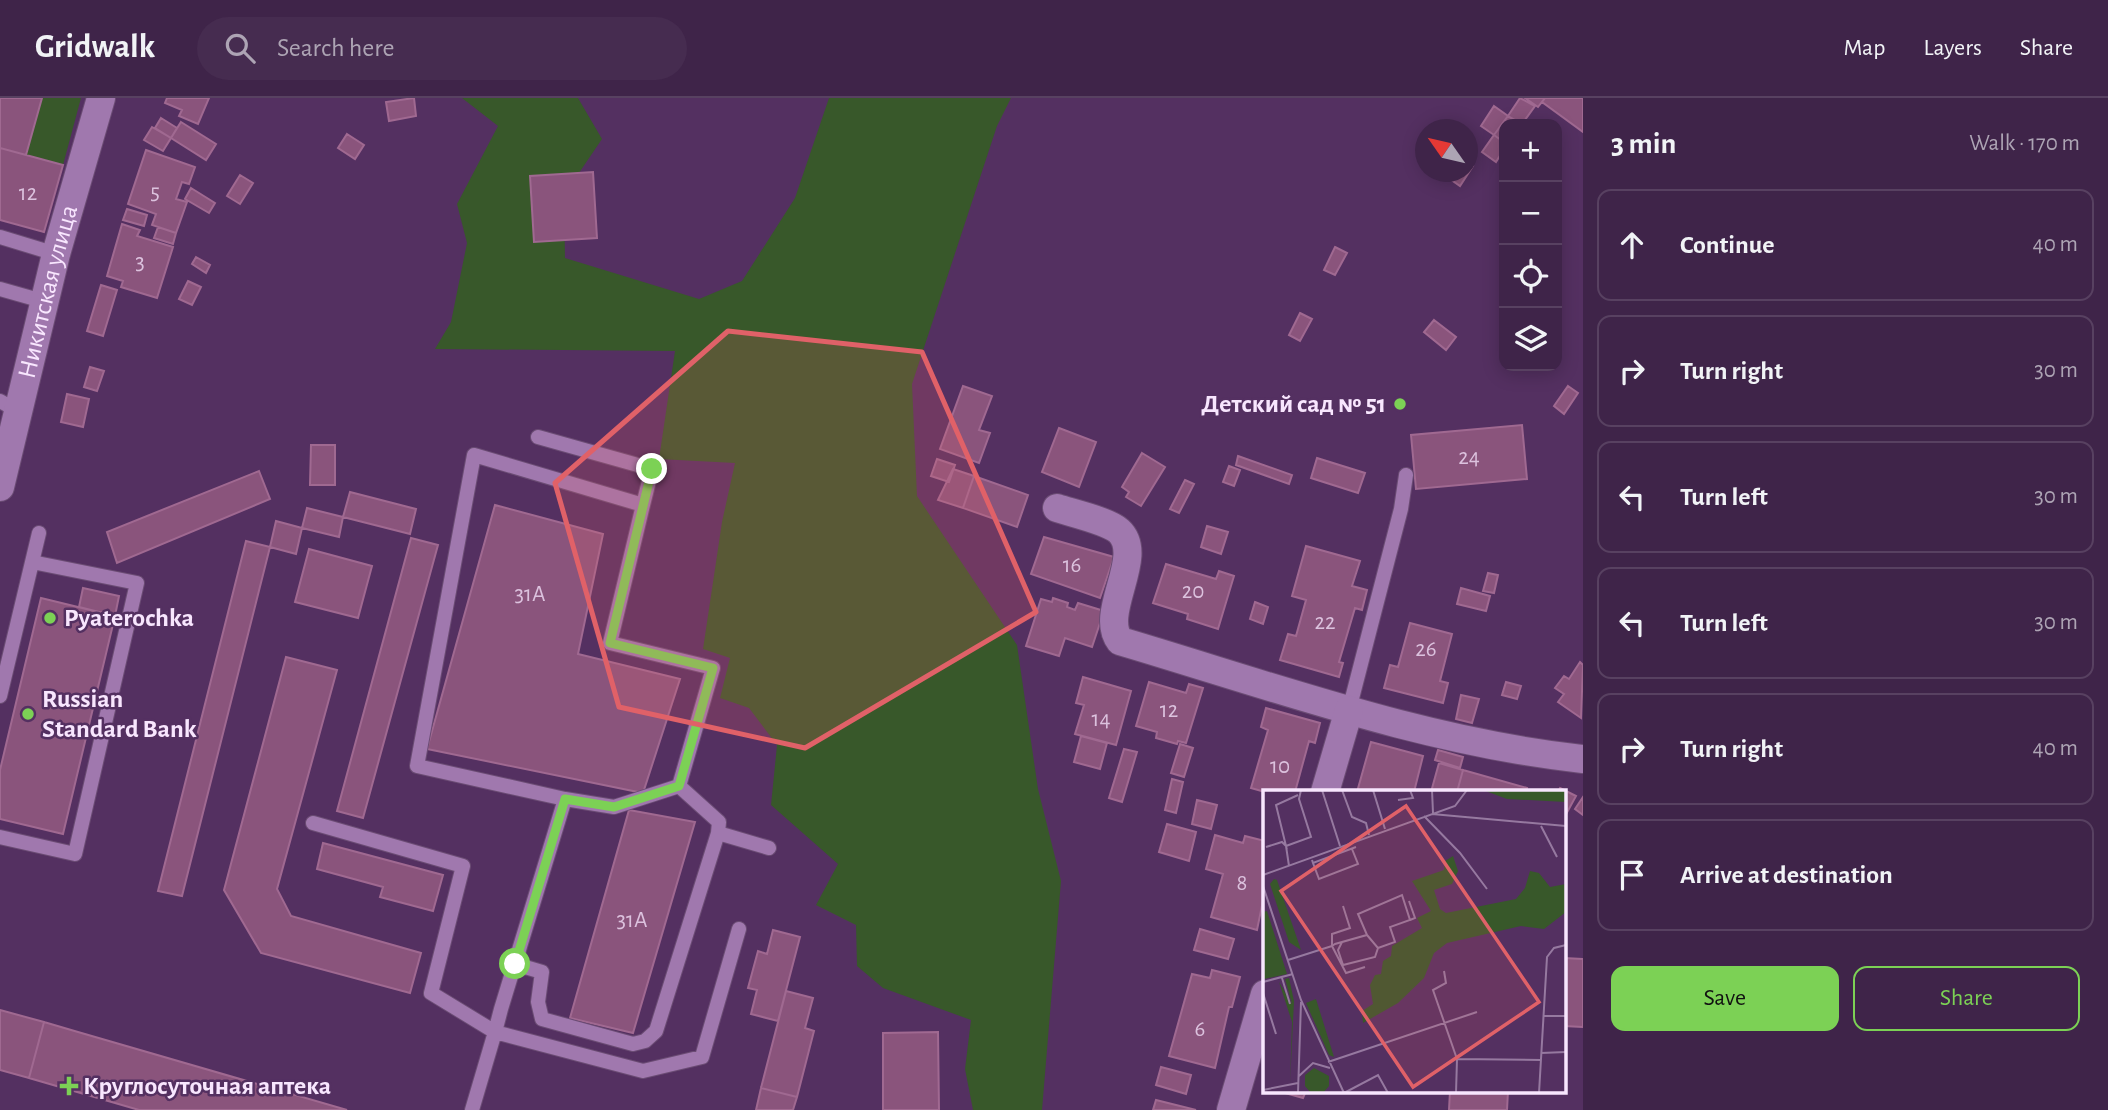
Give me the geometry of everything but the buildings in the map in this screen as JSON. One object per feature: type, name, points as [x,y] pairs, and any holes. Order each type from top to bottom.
[{"type":"street","name":"Никитская улица","points":[[0,487],[9,407],[46,302],[56,254],[101,98]]},
{"type":"street","points":[[1057,508],[1117,528],[1126,539],[1128,552],[1114,620],[1114,633],[1120,641],[1349,710],[1524,752],[1583,759]]},
{"type":"street","points":[[1326,790],[1349,710]]},
{"type":"street","points":[[1230,1110],[1263,1001]]},
{"type":"lane","points":[[0,237],[56,254]]},
{"type":"lane","points":[[0,289],[46,302]]},
{"type":"lane","points":[[538,437],[652,469],[610,643],[713,668],[679,786]]},
{"type":"lane","points":[[643,505],[474,455],[417,766],[565,799],[614,807],[679,786]]},
{"type":"lane","points":[[1349,710],[1401,509],[1406,475]]},
{"type":"lane","points":[[0,695],[39,533]]},
{"type":"lane","points":[[0,837],[75,854],[137,583],[32,562]]},
{"type":"lane","points":[[515,964],[542,972],[538,1002],[542,1019],[633,1044],[645,1041],[656,1031],[718,833],[719,822],[712,813],[679,786]]},
{"type":"lane","points":[[472,1110],[565,799]]},
{"type":"lane","points":[[313,823],[463,866],[431,993],[495,1032],[643,1071],[702,1057],[738,929]]},
{"type":"lane","points":[[718,833],[769,848]]},
{"type":"highlighted area","points":[[728,331],[922,352],[1036,612],[805,748],[619,707],[555,483]]},
{"type":"green space","points":[[42,98],[81,98],[63,165],[26,155]]},
{"type":"green space","points":[[462,98],[578,98],[602,139],[564,195],[565,258],[699,299],[742,281],[795,198],[829,98],[1011,98],[997,126],[912,384],[917,496],[1017,645],[1038,789],[1061,881],[1042,1110],[973,1110],[965,1069],[971,1020],[883,988],[857,966],[856,925],[816,905],[838,864],[771,805],[777,745],[749,708],[720,698],[730,658],[703,649],[722,522],[735,463],[659,459],[675,351],[435,349],[451,322],[467,243],[457,204],[498,126]]},
{"type":"place","name":"Детский сад № 51","points":[[1400,404]]},
{"type":"place","name":"Pyaterochka","points":[[50,618]]},
{"type":"place","name":"Russian Standard Bank","points":[[28,714]]},
{"type":"place","name":"Круглосуточная аптека","points":[[69,1086]]},
{"type":"route","points":[[515,964],[565,799],[614,807],[679,786],[713,668],[610,643],[652,469]]}]
